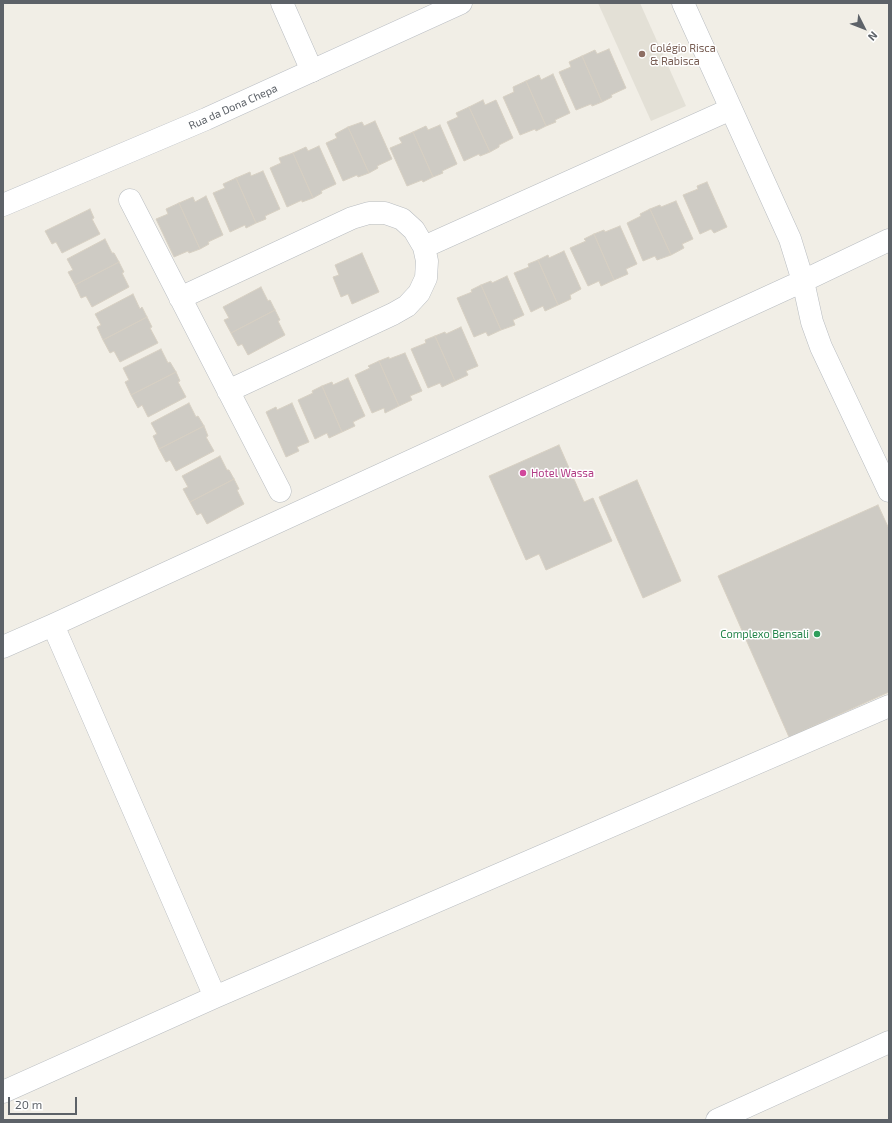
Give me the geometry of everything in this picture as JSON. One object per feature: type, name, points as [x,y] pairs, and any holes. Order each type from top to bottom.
[{"type":"street","points":[[282,3],[312,71]]},
{"type":"street","name":"Rua da Dona Chepa","points":[[3,205],[206,119],[461,3]]},
{"type":"street","points":[[682,3],[790,239],[803,281],[812,322],[821,347],[889,492]]},
{"type":"street","points":[[424,247],[731,109]]},
{"type":"street","points":[[130,200],[280,491]]},
{"type":"street","points":[[180,298],[352,218],[368,213],[385,213],[402,219],[414,230],[424,247],[428,261],[426,278],[419,293],[407,306],[393,314],[228,391]]},
{"type":"street","points":[[3,647],[803,281],[889,240]]},
{"type":"street","points":[[53,625],[215,997]]},
{"type":"street","points":[[3,1092],[215,997],[889,706]]},
{"type":"street","points":[[717,1120],[889,1042]]},
{"type":"shaded area","name":"Colégio Risca & Rabisca","points":[[598,3],[640,3],[686,106],[651,121]]},
{"type":"building","points":[[609,49],[626,88],[611,95],[612,97],[602,102],[582,56],[595,50],[597,54]]},
{"type":"building","points":[[582,56],[602,102],[592,106],[591,104],[576,110],[559,72],[571,67],[569,62]]},
{"type":"building","points":[[553,74],[570,113],[555,120],[556,122],[546,126],[526,81],[539,75],[541,80]]},
{"type":"building","points":[[526,81],[546,126],[536,131],[535,129],[520,135],[503,97],[514,92],[513,87]]},
{"type":"building","points":[[483,100],[485,105],[496,100],[513,138],[499,145],[499,147],[490,152],[469,107]]},
{"type":"building","points":[[469,107],[490,152],[480,156],[479,154],[464,161],[447,122],[458,117],[456,113]]},
{"type":"building","points":[[375,121],[392,159],[377,166],[378,168],[369,173],[348,127],[362,122],[364,126]]},
{"type":"building","points":[[440,125],[457,164],[442,171],[443,173],[433,177],[413,132],[426,126],[428,130]]},
{"type":"building","points":[[348,127],[369,173],[358,177],[357,175],[343,181],[326,143],[337,138],[335,134]]},
{"type":"building","points":[[413,132],[433,177],[423,182],[422,180],[407,186],[390,148],[402,143],[399,138]]},
{"type":"building","points":[[319,146],[336,184],[321,191],[322,193],[313,198],[293,153],[306,147],[308,151]]},
{"type":"building","points":[[293,153],[313,198],[302,202],[302,200],[287,207],[270,168],[281,163],[279,158]]},
{"type":"building","points":[[263,171],[280,209],[265,216],[266,219],[256,223],[236,178],[250,172],[251,176]]},
{"type":"building","points":[[236,178],[256,223],[246,228],[245,225],[230,232],[213,193],[225,188],[223,184]]},
{"type":"building","points":[[707,182],[727,227],[714,233],[711,229],[700,234],[683,195],[698,189],[697,186]]},
{"type":"building","points":[[206,196],[223,235],[208,242],[209,244],[200,249],[179,203],[193,197],[195,202]]},
{"type":"building","points":[[676,201],[693,239],[682,244],[684,248],[671,255],[650,209],[660,205],[661,207]]},
{"type":"building","points":[[179,203],[200,249],[189,253],[188,251],[174,257],[156,219],[168,214],[166,209]]},
{"type":"building","points":[[90,209],[94,218],[92,219],[100,234],[62,253],[56,242],[52,244],[45,231]]},
{"type":"building","points":[[650,209],[671,255],[657,260],[655,256],[643,261],[627,223],[641,216],[640,214]]},
{"type":"building","points":[[620,226],[637,264],[626,269],[628,274],[614,280],[594,234],[604,230],[605,232]]},
{"type":"building","points":[[594,234],[614,280],[601,286],[599,281],[588,286],[570,248],[586,241],[584,239]]},
{"type":"building","points":[[105,239],[112,253],[114,253],[119,262],[75,285],[68,272],[73,270],[67,259]]},
{"type":"building","points":[[564,251],[581,289],[570,295],[571,299],[558,305],[538,260],[548,255],[549,258]]},
{"type":"building","points":[[362,253],[379,292],[352,304],[348,294],[341,297],[333,277],[339,275],[335,265]]},
{"type":"building","points":[[538,260],[558,305],[545,311],[543,306],[531,312],[514,273],[529,267],[528,264]]},
{"type":"building","points":[[119,262],[124,272],[122,273],[129,287],[92,307],[86,296],[81,298],[75,285]]},
{"type":"building","points":[[507,276],[524,315],[513,320],[515,325],[501,330],[481,285],[491,281],[492,283]]},
{"type":"building","points":[[481,285],[501,330],[488,336],[486,332],[474,337],[457,298],[472,292],[471,290]]},
{"type":"building","points":[[261,287],[268,301],[270,300],[275,310],[231,333],[224,320],[229,318],[223,307]]},
{"type":"building","points":[[133,294],[140,309],[142,307],[147,317],[103,340],[97,327],[101,325],[95,314]]},
{"type":"building","points":[[275,310],[280,320],[278,321],[285,335],[248,355],[242,344],[238,346],[231,333]]},
{"type":"building","points":[[147,317],[152,327],[150,328],[158,343],[120,362],[114,351],[110,353],[103,340]]},
{"type":"building","points":[[461,327],[478,366],[466,371],[468,375],[455,381],[435,336],[445,332],[446,334]]},
{"type":"building","points":[[435,336],[455,381],[442,387],[440,383],[428,388],[411,349],[426,343],[425,340]]},
{"type":"building","points":[[161,349],[168,363],[170,362],[176,372],[131,395],[125,382],[129,380],[123,368]]},
{"type":"building","points":[[405,353],[422,391],[410,396],[412,400],[399,406],[379,361]]},
{"type":"building","points":[[379,361],[399,406],[385,413],[384,408],[372,413],[355,375],[370,368],[368,366]]},
{"type":"building","points":[[176,372],[180,381],[178,382],[186,397],[148,417],[142,405],[138,408],[131,395]]},
{"type":"building","points":[[348,378],[365,416],[353,422],[355,426],[342,432],[322,386],[332,382],[333,385]]},
{"type":"building","points":[[322,386],[342,432],[329,438],[327,433],[315,439],[298,400],[313,393],[312,391]]},
{"type":"building","points":[[189,403],[196,417],[198,416],[204,426],[159,449],[153,436],[157,434],[151,423]]},
{"type":"building","points":[[292,403],[309,442],[297,447],[299,451],[286,457],[266,412],[276,407],[277,410]]},
{"type":"building","points":[[204,426],[208,436],[206,437],[214,451],[176,471],[170,460],[166,462],[159,449]]},
{"type":"building","points":[[559,445],[584,502],[593,498],[612,541],[546,570],[539,554],[526,560],[489,476]]},
{"type":"building","points":[[220,456],[227,470],[229,470],[234,479],[190,502],[183,489],[188,487],[182,476]]},
{"type":"building","points":[[234,479],[239,489],[237,490],[244,504],[207,524],[201,513],[197,515],[190,502]]},
{"type":"building","points":[[637,480],[681,581],[643,598],[599,497]]},
{"type":"building","name":"Complexo Bensali","points":[[878,505],[889,529],[889,692],[789,737],[718,576]]},
{"type":"place","name":"Colégio Risca & Rabisca","points":[[642,54]]},
{"type":"place","name":"Hotel Wassa","points":[[523,473]]},
{"type":"place","name":"Complexo Bensali","points":[[817,634]]}]
